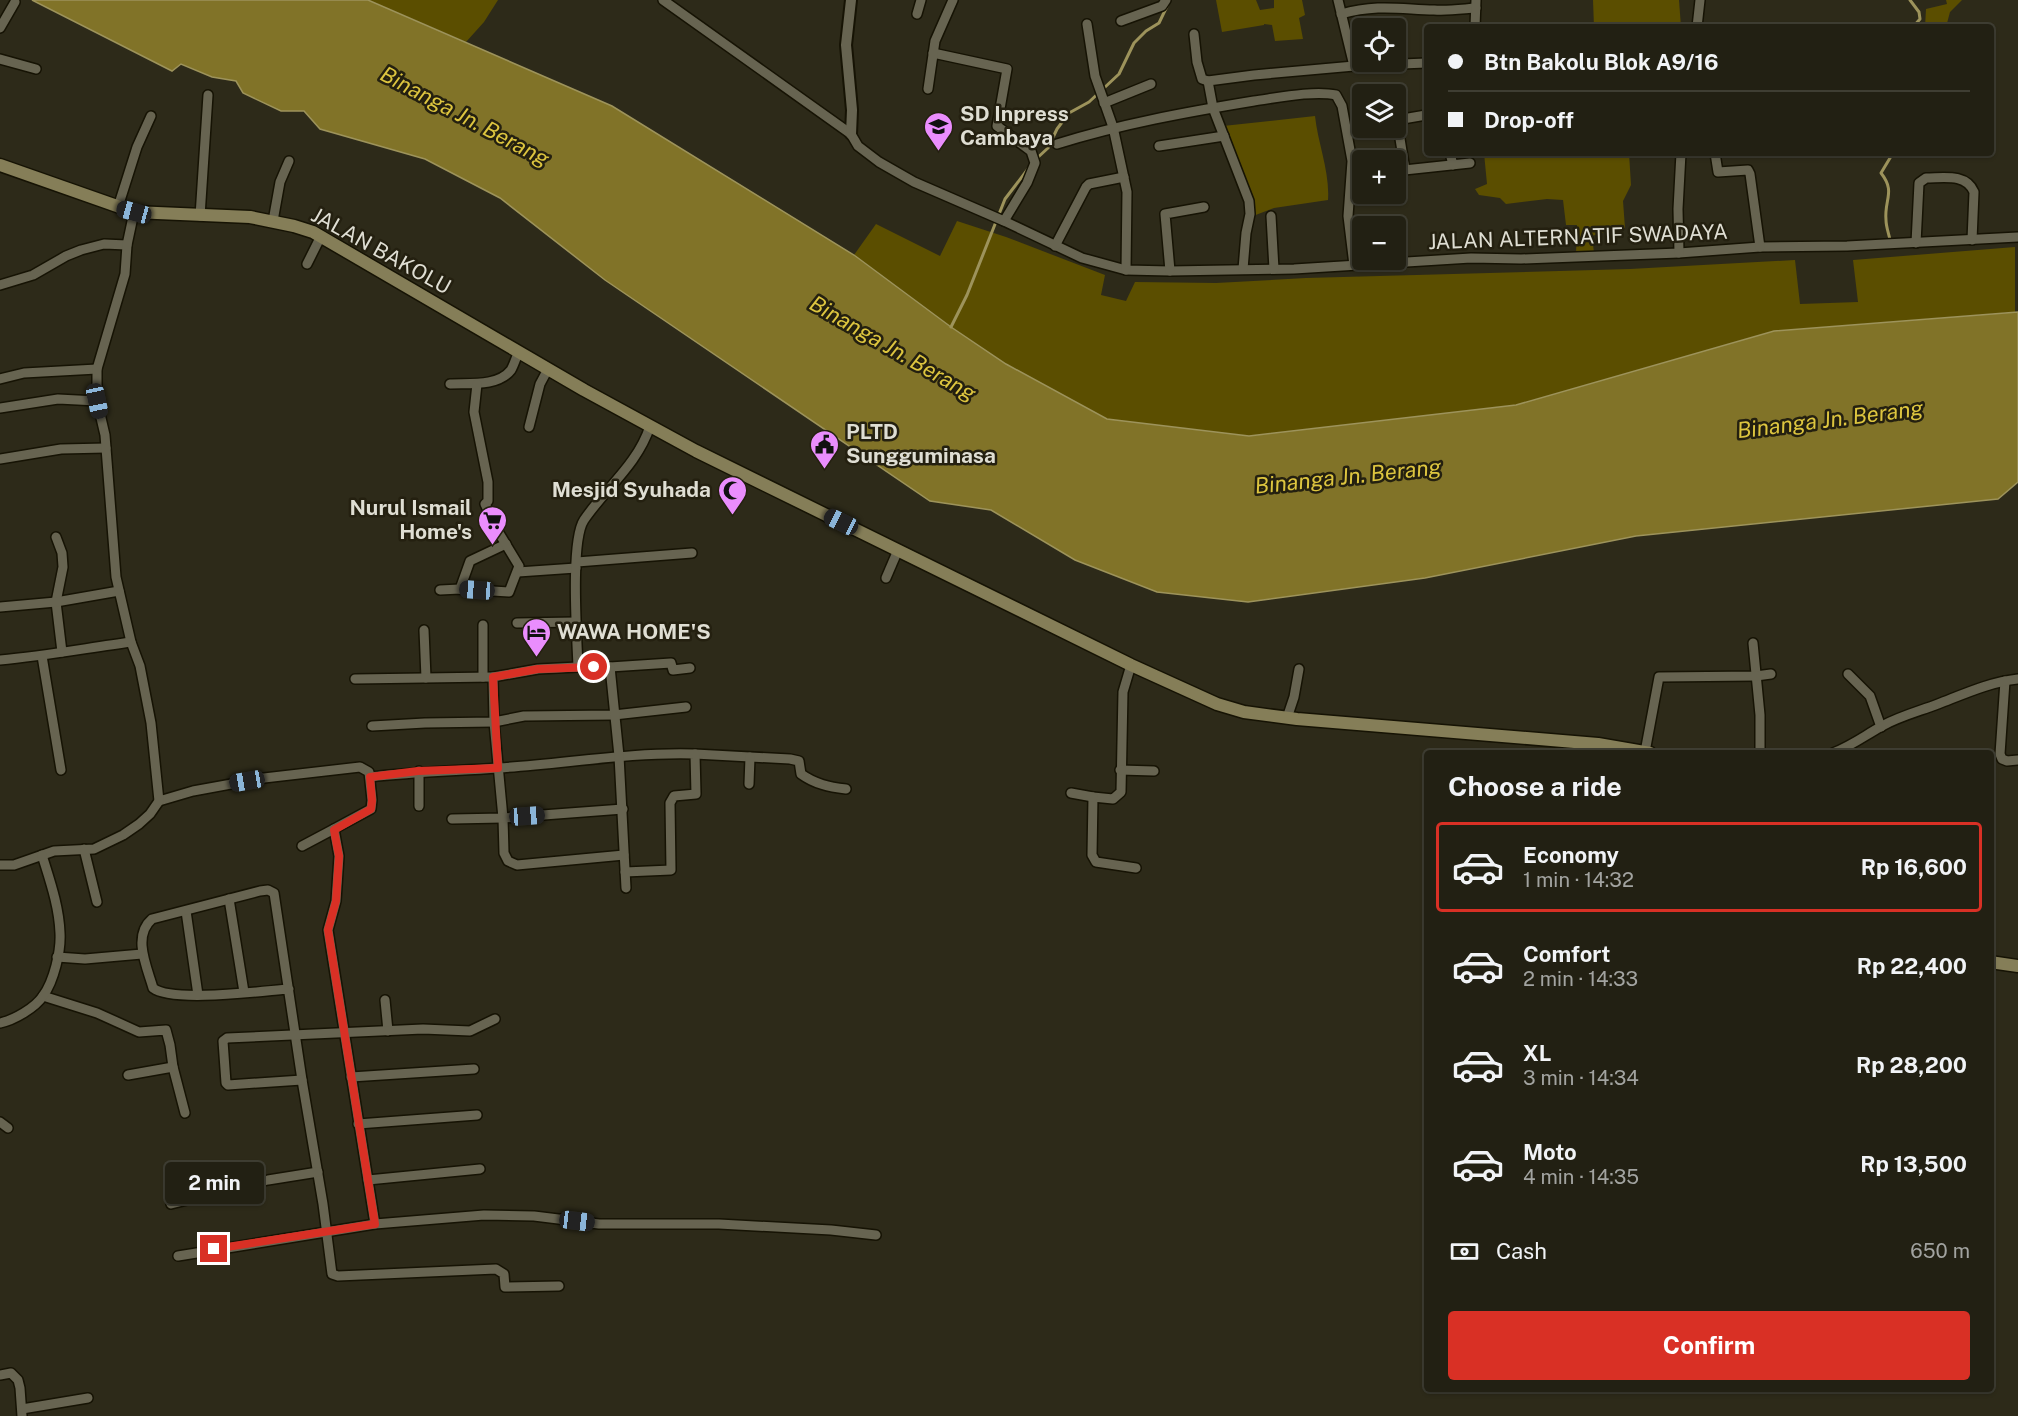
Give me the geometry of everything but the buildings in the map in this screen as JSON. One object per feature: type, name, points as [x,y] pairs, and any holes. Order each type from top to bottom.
[{"type":"main road","name":"JALAN BAKOLU","points":[[0,165],[118,207],[132,218],[250,217],[294,226],[650,426],[896,554],[1130,667],[1228,708],[1287,718],[1614,750]]},
{"type":"main road","points":[[1994,963],[2018,966]]},
{"type":"street","name":"JALAN ALTERNATIF SWADAYA","points":[[663,0],[851,134],[858,146],[894,171],[1082,258],[1126,270],[1275,269],[1352,265]]},
{"type":"street","points":[[851,0],[846,45],[851,134]]},
{"type":"street","points":[[917,14],[921,0]]},
{"type":"street","points":[[928,89],[935,42],[953,0]]},
{"type":"street","points":[[1121,21],[1160,7],[1166,0]]},
{"type":"street","points":[[1338,0],[1352,58]]},
{"type":"street","points":[[1697,24],[1700,0]]},
{"type":"street","points":[[0,28],[15,2]]},
{"type":"street","points":[[1341,14],[1371,7],[1436,11],[1476,4],[1475,24]]},
{"type":"street","points":[[1087,24],[1095,76],[1113,128],[1124,177],[1128,209],[1126,270]]},
{"type":"street","points":[[1194,34],[1199,73],[1202,79],[1208,81],[1352,66]]},
{"type":"street","points":[[933,53],[1007,69],[997,126],[1031,151],[1035,163],[1027,183],[1004,221]]},
{"type":"street","points":[[0,59],[36,69]]},
{"type":"street","points":[[1406,64],[1424,63]]},
{"type":"street","points":[[1208,81],[1213,108],[1243,182],[1250,210],[1243,269]]},
{"type":"street","points":[[1104,103],[1151,84]]},
{"type":"street","points":[[1057,144],[1113,128],[1213,108],[1279,98],[1336,94],[1342,106],[1352,153]]},
{"type":"street","points":[[200,216],[208,95]]},
{"type":"street","points":[[1399,150],[1397,120],[1424,115]]},
{"type":"street","points":[[118,207],[137,147],[151,116]]},
{"type":"street","points":[[1159,146],[1224,136]]},
{"type":"street","points":[[1451,156],[1453,165]]},
{"type":"street","points":[[1679,253],[1678,209],[1681,156]]},
{"type":"street","points":[[1715,156],[1718,172],[1748,170],[1750,174],[1760,247]]},
{"type":"street","points":[[273,221],[280,182],[289,162]]},
{"type":"street","points":[[1406,170],[1470,163]]},
{"type":"street","points":[[1055,246],[1089,184],[1124,177]]},
{"type":"street","points":[[1916,243],[1919,183],[1926,178],[1965,180],[1971,185],[1974,192],[1972,240]]},
{"type":"street","points":[[1352,198],[1348,216],[1352,249]]},
{"type":"street","points":[[1170,271],[1165,214],[1204,207]]},
{"type":"street","points":[[1271,216],[1275,269]]},
{"type":"street","points":[[132,218],[122,289],[97,369],[97,401],[106,448],[114,560],[119,591],[131,642],[140,666],[151,723],[159,801]]},
{"type":"street","name":"JALAN ALTERNATIF SWADAYA","points":[[1406,262],[1679,253],[1760,247],[1916,243],[2018,237]]},
{"type":"street","points":[[307,264],[319,241]]},
{"type":"street","points":[[0,285],[33,275],[81,250],[104,244],[127,245]]},
{"type":"street","points":[[450,384],[477,384],[500,378],[511,370],[519,352]]},
{"type":"street","points":[[0,379],[24,373],[97,369]]},
{"type":"street","points":[[529,427],[540,384],[548,369]]},
{"type":"street","points":[[440,590],[509,592],[518,572],[519,566],[485,504],[488,501],[488,482],[474,412],[477,384]]},
{"type":"street","points":[[0,408],[58,399],[97,401]]},
{"type":"street","points":[[578,667],[577,539],[584,521],[642,447],[650,426]]},
{"type":"street","points":[[0,459],[61,449],[106,448]]},
{"type":"street","points":[[56,537],[62,553],[63,567],[56,602],[62,652]]},
{"type":"street","points":[[460,589],[470,561],[506,544]]},
{"type":"street","points":[[518,572],[692,554]]},
{"type":"street","points":[[886,578],[896,554]]},
{"type":"street","points":[[0,608],[56,602],[119,591]]},
{"type":"street","points":[[517,623],[576,622]]},
{"type":"street","points":[[483,625],[503,818],[504,853],[512,864],[541,864],[624,855]]},
{"type":"street","points":[[424,630],[426,678]]},
{"type":"street","points":[[0,660],[42,657],[131,642]]},
{"type":"street","points":[[1753,644],[1760,715],[1760,750]]},
{"type":"street","points":[[42,657],[61,770]]},
{"type":"street","points":[[354,679],[488,677],[538,669],[671,663],[673,670],[690,668]]},
{"type":"street","points":[[610,667],[619,756],[626,888]]},
{"type":"street","points":[[1071,793],[1116,798],[1121,792],[1121,709],[1125,681],[1130,667]]},
{"type":"street","points":[[1287,718],[1299,669]]},
{"type":"street","points":[[1647,750],[1659,677],[1772,674]]},
{"type":"street","points":[[1848,674],[1870,696],[1881,727]]},
{"type":"street","points":[[1840,750],[1860,741],[1881,727],[1974,690],[2005,681],[2018,680]]},
{"type":"street","points":[[2005,681],[2001,754],[2002,759],[2007,761],[2018,760]]},
{"type":"street","points":[[372,726],[494,723],[524,716],[614,715],[687,707]]},
{"type":"street","points":[[370,777],[418,771],[498,768],[619,756],[695,754],[796,760],[799,761],[801,774],[808,779],[824,786],[846,789]]},
{"type":"street","points":[[625,872],[670,870],[670,803],[675,796],[696,794],[695,754]]},
{"type":"street","points":[[749,784],[750,757]]},
{"type":"street","points":[[0,865],[14,865],[54,851],[94,849],[123,835],[139,824],[159,801],[193,791],[283,775],[360,767],[369,772],[371,809],[302,846]]},
{"type":"street","points":[[1120,770],[1154,771]]},
{"type":"street","points":[[418,771],[419,806]]},
{"type":"street","points":[[1093,796],[1093,859],[1096,862],[1136,868]]},
{"type":"street","points":[[452,819],[503,818],[622,809]]},
{"type":"street","points":[[334,830],[339,856],[336,901],[328,930],[375,1224]]},
{"type":"street","points":[[84,849],[98,902]]},
{"type":"street","points":[[0,1023],[10,1020],[43,996],[57,957],[60,935],[58,914],[42,855]]},
{"type":"street","points":[[289,989],[198,995],[157,991],[153,988],[142,954],[142,937],[147,923],[229,899],[268,890],[274,893],[289,989],[296,1034],[302,1080],[328,1231],[331,1270],[334,1276],[496,1269],[504,1274],[506,1287],[559,1286]]},
{"type":"street","points":[[229,899],[244,992]]},
{"type":"street","points":[[186,911],[198,995]]},
{"type":"street","points":[[57,957],[85,959],[142,954]]},
{"type":"street","points":[[43,996],[97,1013],[139,1032],[166,1030],[185,1113]]},
{"type":"street","points":[[385,1000],[388,1031]]},
{"type":"street","points":[[302,1080],[234,1086],[226,1083],[222,1044],[225,1039],[296,1034],[423,1029],[470,1031],[495,1019]]},
{"type":"street","points":[[128,1075],[173,1067]]},
{"type":"street","points":[[351,1077],[474,1069]]},
{"type":"street","points":[[358,1124],[477,1115]]},
{"type":"street","points":[[368,1180],[480,1169]]},
{"type":"street","points":[[171,1203],[268,1180],[318,1172]]},
{"type":"street","points":[[178,1256],[375,1224],[505,1215],[599,1224],[719,1224],[831,1230],[876,1235]]},
{"type":"street","points":[[0,1375],[11,1373],[16,1377],[20,1388],[22,1413],[88,1398]]},
{"type":"shaded area","points":[[368,0],[498,0],[484,22],[466,42]]},
{"type":"shaded area","points":[[1216,0],[1256,0],[1260,10],[1274,8],[1274,0],[1302,0],[1305,15],[1299,18],[1303,39],[1275,41],[1272,25],[1264,24],[1222,32]]},
{"type":"shaded area","points":[[1593,0],[1679,0],[1681,24],[1594,24]]},
{"type":"shaded area","points":[[1946,0],[1962,0],[1950,12],[1947,24],[1925,24],[1926,9],[1947,4]]},
{"type":"shaded area","points":[[1315,116],[1326,168],[1328,200],[1274,208],[1253,216],[1223,126]]},
{"type":"shaded area","points":[[1484,156],[1629,156],[1631,185],[1623,201],[1625,228],[1592,236],[1594,253],[1576,254],[1577,225],[1566,225],[1563,200],[1547,199],[1506,204],[1500,198],[1479,195],[1475,189],[1487,184]]},
{"type":"shaded area","points":[[957,221],[1105,275],[1101,295],[1126,301],[1135,282],[1216,283],[1306,278],[1630,269],[1795,260],[1800,304],[1858,302],[1853,260],[2015,247],[2015,312],[1774,331],[1516,405],[1249,436],[1107,419],[1006,364],[951,327],[854,255],[876,224],[940,256]]},
{"type":"water","name":"Binanga Jn. Berang","points":[[32,0],[368,0],[612,106],[854,255],[951,327],[1006,364],[1107,419],[1249,436],[1516,405],[1774,331],[2018,312],[2018,482],[1998,499],[1636,536],[1425,578],[1248,602],[1157,592],[1075,560],[991,510],[930,501],[605,280],[500,198],[425,159],[320,129],[304,111],[281,111],[243,93],[236,81],[212,77],[181,64],[172,71]]},
{"type":"waterway","points":[[1910,0],[1919,12],[1920,19],[1916,24]]},
{"type":"waterway","points":[[1035,160],[1048,148],[1057,129],[1069,113],[1089,102],[1119,74],[1134,43],[1146,31],[1159,23],[1169,2]]},
{"type":"waterway","points":[[1890,240],[1886,220],[1889,191],[1881,173],[1891,156]]},
{"type":"waterway","points":[[951,327],[967,295],[1005,199],[1031,165]]},
{"type":"place","name":"SD Inpress Cambaya","points":[[939,152]]},
{"type":"place","name":"PLTD Sungguminasa","points":[[825,470]]},
{"type":"place","name":"Mesjid Syuhada","points":[[732,516]]},
{"type":"place","name":"Nurul Ismail Home's","points":[[493,546]]},
{"type":"place","name":"WAWA HOME'S","points":[[536,658]]},
{"type":"route","points":[[214,1249],[375,1224],[328,930],[336,901],[339,856],[334,830],[371,809],[370,777],[418,771],[498,768],[493,677],[538,669],[594,667]]}]
